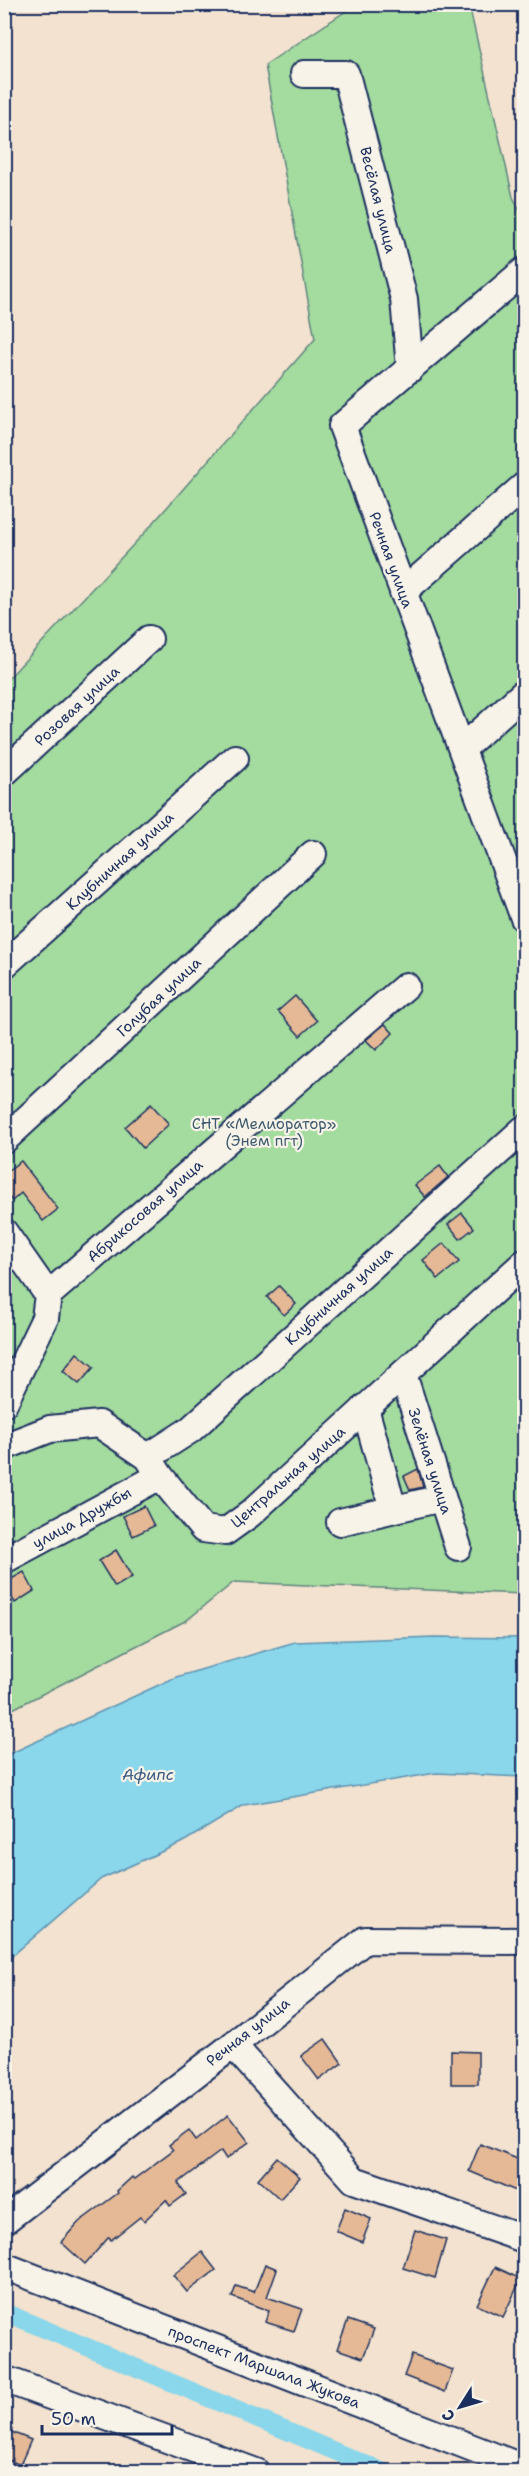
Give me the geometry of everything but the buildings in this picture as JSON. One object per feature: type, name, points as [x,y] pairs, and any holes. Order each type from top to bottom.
[{"type":"street","name":"Весёлая улица","points":[[304,74],[346,74],[404,299],[410,369]]},
{"type":"street","name":"Речная улица","points":[[523,907],[342,426],[525,271]]},
{"type":"street","points":[[403,592],[525,486]]},
{"type":"street","name":"Розовая улица","points":[[4,772],[149,639]]},
{"type":"street","points":[[463,748],[525,693]]},
{"type":"street","name":"Клубничная улица","points":[[4,964],[235,758]]},
{"type":"street","name":"Голубая улица","points":[[4,1140],[313,854]]},
{"type":"street","name":"Абрикосовая улица","points":[[48,1295],[405,986]]},
{"type":"street","name":"Клубничная улица","points":[[154,1466],[190,1430],[525,1129]]},
{"type":"street","points":[[4,1232],[48,1295],[45,1318],[4,1403]]},
{"type":"street","name":"Центральная улица","points":[[4,1447],[50,1430],[99,1424],[154,1466],[203,1529],[225,1532],[250,1514],[525,1263]]},
{"type":"street","name":"Зелёная улица","points":[[403,1374],[458,1547]]},
{"type":"street","points":[[365,1408],[393,1509]]},
{"type":"street","name":"улица Дружбы","points":[[4,1560],[154,1466]]},
{"type":"street","points":[[340,1521],[442,1498]]},
{"type":"street","name":"Речная улица","points":[[4,2221],[365,1940],[525,1941]]},
{"type":"street","points":[[233,2045],[354,2180],[525,2239]]},
{"type":"street","name":"проспект Маршала Жукова","points":[[4,2266],[525,2468]]},
{"type":"street","points":[[4,2379],[256,2472]]},
{"type":"green space","name":"СНТ «Мелиоратор» (Энем пгт)","points":[[355,5],[469,5],[513,197],[524,219],[524,1594],[234,1582],[187,1620],[5,1713],[4,683],[148,529],[315,339],[265,65]]},
{"type":"water","name":"Афипс","points":[[434,1637],[524,1638],[524,1777],[436,1773],[244,1805],[183,1842],[101,1879],[5,1962],[5,1756],[176,1677],[295,1642]]},
{"type":"waterway","points":[[4,2312],[384,2472]]}]
